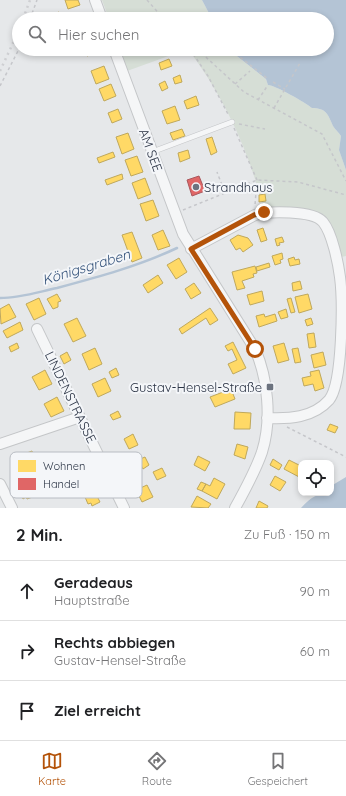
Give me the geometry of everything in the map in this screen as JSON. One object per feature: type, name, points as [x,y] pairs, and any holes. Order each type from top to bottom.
[{"type":"street","points":[[95,0],[99,12]]},
{"type":"street","name":"AM SEE","points":[[117,56],[174,214],[191,249],[255,349],[263,372],[271,418],[262,451],[235,508]]},
{"type":"street","points":[[191,249],[254,215],[264,212],[290,213],[318,218],[323,222],[328,231],[340,277],[341,322],[338,373],[335,388],[330,398],[321,408],[297,417],[271,418]]},
{"type":"street","name":"LINDENSTRASSE","points":[[38,329],[97,452]]},
{"type":"street","points":[[0,444],[80,417]]},
{"type":"street","points":[[0,484],[12,508]]},
{"type":"street","name":"LINDENSTRASSE","points":[[119,498],[124,508]]},
{"type":"lane","points":[[152,152],[232,122]]},
{"type":"path","points":[[32,12],[36,0]]},
{"type":"path","points":[[147,0],[158,12]]},
{"type":"path","points":[[0,85],[15,56]]},
{"type":"path","points":[[195,56],[208,76],[232,122],[257,180],[254,215]]},
{"type":"path","points":[[204,56],[244,92],[322,134],[346,181]]},
{"type":"path","points":[[239,56],[268,79]]},
{"type":"path","points":[[273,108],[300,63]]},
{"type":"path","points":[[235,84],[250,71]]},
{"type":"path","points":[[273,82],[285,89]]},
{"type":"path","points":[[258,100],[268,85]]},
{"type":"path","points":[[232,122],[265,129]]},
{"type":"path","points":[[218,172],[225,193]]},
{"type":"path","points":[[174,214],[257,180],[298,182],[346,195]]},
{"type":"path","points":[[271,418],[346,457]]},
{"type":"shaded area","points":[[102,0],[202,0],[208,12],[106,12]]},
{"type":"shaded area","points":[[122,56],[169,56],[127,71]]},
{"type":"shaded area","points":[[193,56],[237,56],[266,79],[268,85],[283,91],[312,108],[317,108],[326,112],[333,126],[341,136],[339,150],[346,170],[346,256],[336,258],[323,222],[264,212],[252,169],[235,127],[201,67]]},
{"type":"water","points":[[202,0],[346,0],[346,170],[339,150],[341,136],[333,126],[326,112],[317,108],[312,108],[283,91],[268,85],[266,79],[237,56],[334,56],[334,12],[208,12]]},
{"type":"water","points":[[346,477],[346,508],[301,508],[308,501],[317,496],[334,496],[334,484]]},
{"type":"building: Wohnen","points":[[65,0],[78,0],[80,5],[68,9]]},
{"type":"building: Wohnen","points":[[169,59],[172,66],[161,70],[159,63]]},
{"type":"building: Wohnen","points":[[104,66],[109,79],[96,84],[91,71]]},
{"type":"building: Wohnen","points":[[180,75],[182,82],[175,84],[173,78]]},
{"type":"building: Wohnen","points":[[165,81],[168,88],[162,91],[159,84]]},
{"type":"building: Wohnen","points":[[111,84],[116,96],[104,101],[99,89]]},
{"type":"building: Wohnen","points":[[196,96],[199,105],[187,109],[184,101]]},
{"type":"building: Wohnen","points":[[175,106],[180,120],[167,124],[162,111]]},
{"type":"building: Wohnen","points":[[118,109],[122,119],[112,123],[108,113]]},
{"type":"building: Wohnen","points":[[182,129],[185,136],[173,140],[170,133]]},
{"type":"building: Wohnen","points":[[128,133],[134,149],[122,154],[116,137]]},
{"type":"building: Wohnen","points":[[212,137],[217,152],[211,155],[206,139]]},
{"type":"building: Wohnen","points":[[188,150],[190,158],[180,162],[178,153]]},
{"type":"building: Wohnen","points":[[113,152],[115,157],[99,163],[97,158]]},
{"type":"building: Wohnen","points":[[137,156],[143,172],[131,176],[125,160]]},
{"type":"building: Wohnen","points":[[122,174],[123,179],[107,185],[105,180]]},
{"type":"building: Wohnen","points":[[145,178],[151,194],[138,199],[132,183]]},
{"type":"building: Wohnen","points":[[265,194],[266,201],[259,202],[259,195]]},
{"type":"building: Wohnen","points":[[153,200],[159,216],[146,221],[140,204]]},
{"type":"building: Wohnen","points":[[263,228],[267,240],[261,242],[257,230]]},
{"type":"building: Wohnen","points":[[163,230],[170,246],[158,250],[152,235]]},
{"type":"building: Wohnen","points":[[132,232],[142,258],[132,262],[122,235]]},
{"type":"building: Wohnen","points":[[238,235],[248,238],[253,245],[243,252],[240,248],[236,250],[230,240]]},
{"type":"building: Wohnen","points":[[282,237],[284,242],[279,243],[280,245],[277,246],[275,239]]},
{"type":"building: Wohnen","points":[[282,253],[283,259],[280,260],[281,263],[275,265],[272,256]]},
{"type":"building: Wohnen","points":[[294,257],[295,260],[299,259],[300,264],[290,266],[288,259]]},
{"type":"building: Wohnen","points":[[179,258],[187,272],[176,279],[167,265]]},
{"type":"building: Wohnen","points":[[269,263],[270,267],[257,271],[256,267]]},
{"type":"building: Wohnen","points":[[255,266],[257,273],[253,274],[254,277],[242,281],[245,288],[237,290],[232,272]]},
{"type":"building: Wohnen","points":[[158,275],[163,283],[148,293],[143,285]]},
{"type":"building: Wohnen","points":[[300,281],[302,289],[293,291],[292,283]]},
{"type":"building: Wohnen","points":[[194,283],[201,293],[191,299],[185,289]]},
{"type":"building: Wohnen","points":[[262,291],[264,301],[250,305],[247,295]]},
{"type":"building: Wohnen","points":[[57,294],[61,301],[58,302],[58,307],[53,309],[47,299]]},
{"type":"building: Wohnen","points":[[308,294],[312,309],[299,313],[295,297]]},
{"type":"building: Wohnen","points":[[39,298],[46,314],[34,320],[26,304]]},
{"type":"building: Wohnen","points":[[291,298],[295,312],[291,313],[287,299]]},
{"type":"building: Wohnen","points":[[9,304],[16,317],[1,324],[0,309]]},
{"type":"building: Wohnen","points":[[210,308],[218,320],[210,325],[206,318],[182,334],[179,329]]},
{"type":"building: Wohnen","points":[[286,309],[288,317],[281,319],[278,312]]},
{"type":"building: Wohnen","points":[[264,314],[265,317],[275,314],[277,321],[259,327],[256,316]]},
{"type":"building: Wohnen","points":[[77,318],[86,336],[73,342],[64,324]]},
{"type":"building: Wohnen","points":[[311,318],[313,324],[307,326],[305,320]]},
{"type":"building: Wohnen","points":[[20,322],[23,330],[7,338],[3,331]]},
{"type":"building: Wohnen","points":[[314,333],[316,347],[309,348],[307,334]]},
{"type":"building: Wohnen","points":[[233,342],[246,368],[233,374],[228,364],[237,360],[232,349],[228,351],[225,346]]},
{"type":"building: Wohnen","points":[[17,343],[19,348],[11,352],[9,347]]},
{"type":"building: Wohnen","points":[[284,343],[289,360],[278,363],[273,346]]},
{"type":"building: Wohnen","points":[[95,348],[102,364],[89,370],[82,354]]},
{"type":"building: Wohnen","points":[[298,348],[301,362],[295,363],[292,349]]},
{"type":"building: Wohnen","points":[[67,352],[71,360],[64,364],[60,356]]},
{"type":"building: Wohnen","points":[[323,352],[326,365],[314,368],[311,355]]},
{"type":"building: Wohnen","points":[[116,368],[119,375],[112,378],[109,372]]},
{"type":"building: Wohnen","points":[[45,370],[52,384],[39,390],[32,377]]},
{"type":"building: Wohnen","points":[[319,370],[324,388],[315,391],[313,384],[304,386],[302,378],[311,376],[310,372]]},
{"type":"building: Wohnen","points":[[105,378],[111,391],[98,397],[92,384]]},
{"type":"building: Wohnen","points":[[231,389],[235,399],[215,407],[210,397]]},
{"type":"building: Wohnen","points":[[57,397],[64,411],[51,417],[44,404]]},
{"type":"building: Wohnen","points":[[118,411],[121,417],[113,420],[110,415]]},
{"type":"building: Wohnen","points":[[235,412],[251,413],[250,429],[234,429]]},
{"type":"building: Wohnen","points":[[330,424],[338,427],[335,433],[327,430]]},
{"type":"building: Wohnen","points":[[133,434],[138,445],[129,449],[124,439]]},
{"type":"building: Wohnen","points":[[237,444],[248,447],[245,459],[234,455]]},
{"type":"building: Wohnen","points":[[198,456],[210,462],[205,471],[194,465]]},
{"type":"building: Wohnen","points":[[145,457],[149,465],[143,469],[142,467],[142,458]]},
{"type":"building: Wohnen","points":[[273,459],[282,465],[279,470],[270,465]]},
{"type":"building: Wohnen","points":[[289,460],[298,464],[298,476],[284,469]]},
{"type":"building: Wohnen","points":[[162,468],[166,476],[157,480],[153,472]]},
{"type":"building: Wohnen","points":[[275,476],[286,482],[280,491],[270,485]]},
{"type":"building: Wohnen","points":[[214,478],[225,484],[217,499],[202,491],[206,484],[210,486]]},
{"type":"building: Wohnen","points":[[201,482],[206,484],[202,491],[197,489]]},
{"type":"building: Wohnen","points":[[147,485],[153,497],[142,502],[140,498],[142,498],[142,487]]},
{"type":"building: Wohnen","points":[[197,496],[211,504],[208,508],[191,507]]},
{"type":"building: Wohnen","points":[[85,498],[98,498],[100,502],[92,506],[91,503],[88,504]]},
{"type":"building: Wohnen","points":[[259,501],[268,506],[267,508],[256,508]]},
{"type":"building: Handel","points":[[199,176],[205,191],[192,196],[187,180]]},
{"type":"waterway","name":"Königsgraben","points":[[0,298],[15,297],[88,280],[133,266],[177,248]]},
{"type":"railway","points":[[26,12],[30,0]]},
{"type":"railway","points":[[0,71],[12,45]]},
{"type":"place","name":"Strandhaus","points":[[196,187]]},
{"type":"place","name":"Gustav-Hensel-Straße","points":[[270,387]]},
{"type":"route","points":[[255,349],[191,249],[254,215],[264,212]]}]
